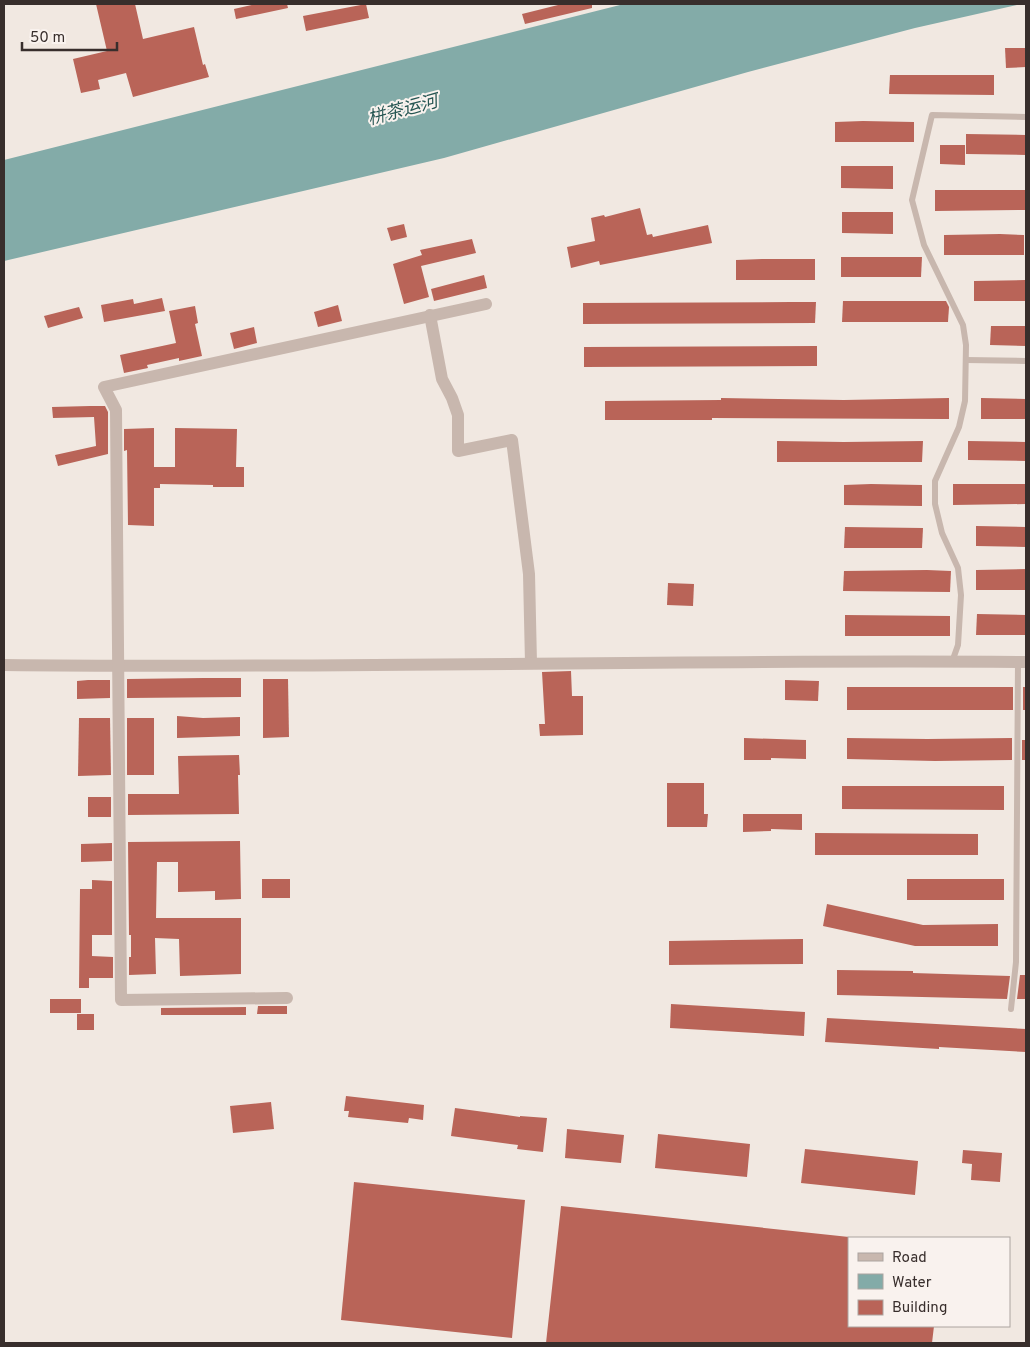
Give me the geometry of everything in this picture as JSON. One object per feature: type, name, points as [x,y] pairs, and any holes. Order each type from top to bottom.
[{"type":"street","points":[[287,998],[121,1000],[116,384],[486,304]]},
{"type":"street","points":[[430,315],[442,379],[452,398],[458,416],[458,452],[512,440],[529,574],[531,663]]},
{"type":"street","points":[[4,665],[1022,662]]},
{"type":"lane","points":[[952,662],[958,645],[961,595],[958,568],[942,533],[935,504],[935,481],[959,427],[965,402],[966,345],[963,325],[924,245],[912,200],[932,115],[1026,117]]},
{"type":"lane","points":[[966,360],[1026,360]]},
{"type":"lane","points":[[1011,1009],[1016,962],[1022,662]]},
{"type":"water","name":"栟茶运河","points":[[624,4],[1021,4],[915,28],[748,72],[444,158],[4,261],[4,160]]},
{"type":"building","points":[[96,4],[135,4],[143,39],[194,27],[203,65],[205,64],[209,77],[133,97],[126,73],[98,80],[100,89],[81,93],[73,59],[107,51]]},
{"type":"building","points":[[256,4],[287,4],[288,8],[236,19],[234,9]]},
{"type":"building","points":[[366,4],[369,18],[306,31],[303,16]]},
{"type":"building","points":[[562,4],[592,4],[592,8],[525,24],[522,14]]},
{"type":"building","points":[[1005,48],[1026,48],[1026,67],[1006,68]]},
{"type":"building","points":[[890,75],[994,75],[994,95],[889,94]]},
{"type":"building","points":[[835,122],[914,122],[914,142],[835,142]]},
{"type":"building","points":[[966,134],[1026,135],[1026,155],[966,154]]},
{"type":"building","points":[[940,145],[965,145],[965,165],[940,164]]},
{"type":"building","points":[[841,166],[893,166],[893,189],[841,188]]},
{"type":"building","points":[[935,190],[1026,190],[1026,210],[935,211]]},
{"type":"building","points":[[640,208],[647,235],[652,234],[653,237],[708,225],[712,243],[600,265],[599,261],[571,268],[567,247],[595,241],[591,218],[604,215],[605,217]]},
{"type":"building","points":[[842,212],[893,212],[893,234],[842,233]]},
{"type":"building","points":[[404,224],[407,237],[391,241],[387,228]]},
{"type":"building","points":[[944,235],[1024,235],[1024,255],[944,255]]},
{"type":"building","points":[[472,239],[476,253],[421,266],[429,297],[404,304],[393,264],[422,255],[420,250]]},
{"type":"building","points":[[841,257],[922,257],[921,277],[841,277]]},
{"type":"building","points":[[815,259],[815,280],[736,280],[736,260]]},
{"type":"building","points":[[484,275],[487,288],[434,301],[431,289]]},
{"type":"building","points":[[1025,280],[1026,301],[974,301],[974,281]]},
{"type":"building","points":[[162,298],[165,311],[104,322],[101,305],[133,299],[134,304]]},
{"type":"building","points":[[843,301],[946,301],[949,307],[948,322],[842,322]]},
{"type":"building","points":[[816,302],[815,323],[583,324],[583,303]]},
{"type":"building","points":[[338,305],[342,321],[318,327],[314,312]]},
{"type":"building","points":[[195,306],[198,323],[195,324],[202,356],[179,361],[179,358],[147,365],[148,368],[124,373],[120,355],[176,343],[169,311]]},
{"type":"building","points":[[79,307],[83,318],[48,328],[44,316]]},
{"type":"building","points":[[991,326],[1026,326],[1026,346],[990,345]]},
{"type":"building","points":[[254,327],[257,343],[234,349],[230,333]]},
{"type":"building","points":[[817,346],[817,366],[584,367],[584,347]]},
{"type":"building","points":[[721,398],[844,400],[949,398],[949,419],[712,418],[712,420],[605,420],[605,401],[721,400]]},
{"type":"building","points":[[981,398],[1026,399],[1026,419],[981,419]]},
{"type":"building","points":[[105,406],[108,412],[108,454],[58,466],[55,455],[96,446],[94,417],[53,418],[52,407]]},
{"type":"building","points":[[154,428],[154,467],[175,467],[175,428],[237,429],[236,467],[244,467],[244,487],[160,484],[160,488],[154,488],[154,526],[128,525],[127,450],[124,451],[124,429]]},
{"type":"building","points":[[777,441],[923,441],[922,462],[777,462]]},
{"type":"building","points":[[968,441],[1026,442],[1026,461],[968,460]]},
{"type":"building","points":[[953,484],[1026,484],[1026,504],[953,505]]},
{"type":"building","points":[[844,485],[922,485],[922,506],[844,505]]},
{"type":"building","points":[[976,526],[1026,527],[1026,547],[976,546]]},
{"type":"building","points":[[845,527],[923,528],[922,548],[844,548]]},
{"type":"building","points":[[1026,569],[1026,590],[976,590],[976,570]]},
{"type":"building","points":[[844,571],[951,571],[950,592],[843,591]]},
{"type":"building","points":[[668,583],[694,584],[693,606],[667,605]]},
{"type":"building","points":[[977,614],[1026,615],[1026,635],[976,635]]},
{"type":"building","points":[[845,615],[950,616],[950,636],[845,636]]},
{"type":"building","points":[[571,671],[572,696],[583,696],[583,735],[540,736],[539,724],[545,724],[542,672]]},
{"type":"building","points":[[241,678],[241,697],[127,698],[127,679]]},
{"type":"building","points":[[263,679],[288,679],[289,737],[263,738]]},
{"type":"building","points":[[110,680],[110,698],[77,699],[77,681]]},
{"type":"building","points":[[785,680],[819,681],[818,701],[785,700]]},
{"type":"building","points":[[847,687],[1013,687],[1013,710],[847,710]]},
{"type":"building","points":[[1023,687],[1026,687],[1026,710],[1023,710]]},
{"type":"building","points":[[177,716],[203,718],[240,717],[240,736],[177,738]]},
{"type":"building","points":[[79,718],[110,718],[111,775],[78,776]]},
{"type":"building","points":[[127,718],[154,718],[154,775],[127,775]]},
{"type":"building","points":[[744,738],[806,740],[806,759],[771,758],[771,760],[744,760]]},
{"type":"building","points":[[847,738],[1012,738],[1012,760],[847,759]]},
{"type":"building","points":[[1022,740],[1026,740],[1026,760],[1022,760]]},
{"type":"building","points":[[239,755],[239,814],[128,815],[128,794],[179,794],[178,756]]},
{"type":"building","points":[[667,783],[704,783],[704,814],[708,814],[707,827],[667,827]]},
{"type":"building","points":[[842,786],[1004,786],[1004,810],[842,809]]},
{"type":"building","points":[[88,797],[111,797],[111,817],[88,817]]},
{"type":"building","points":[[743,814],[802,814],[802,830],[771,829],[771,831],[743,832]]},
{"type":"building","points":[[815,833],[978,834],[978,855],[815,855]]},
{"type":"building","points":[[240,841],[241,899],[215,900],[215,891],[178,892],[178,862],[157,862],[156,918],[241,918],[241,974],[180,976],[179,939],[155,938],[156,974],[129,975],[131,935],[129,935],[128,842]]},
{"type":"building","points":[[112,843],[112,861],[81,862],[81,844]]},
{"type":"building","points":[[262,879],[290,879],[290,898],[262,898]]},
{"type":"building","points":[[907,879],[1004,879],[1004,900],[907,900]]},
{"type":"building","points":[[92,880],[112,881],[112,935],[92,935],[92,956],[113,957],[113,978],[89,978],[89,988],[79,988],[80,889],[92,889]]},
{"type":"building","points":[[827,904],[923,925],[998,924],[998,946],[915,946],[823,926]]},
{"type":"building","points":[[803,939],[803,964],[669,965],[669,941]]},
{"type":"building","points":[[837,970],[913,971],[913,973],[1010,976],[1007,999],[837,995]]},
{"type":"building","points":[[1020,975],[1026,975],[1026,999],[1017,999]]},
{"type":"building","points":[[50,999],[81,999],[81,1013],[50,1013]]},
{"type":"building","points":[[671,1004],[805,1012],[804,1036],[670,1028]]},
{"type":"building","points":[[258,1006],[287,1006],[287,1014],[257,1014]]},
{"type":"building","points":[[246,1007],[246,1015],[161,1015],[161,1008]]},
{"type":"building","points":[[77,1014],[94,1014],[94,1030],[77,1030]]},
{"type":"building","points":[[827,1018],[1026,1029],[1026,1052],[825,1042]]},
{"type":"building","points":[[346,1096],[424,1105],[423,1120],[409,1118],[408,1123],[348,1117],[349,1111],[344,1111]]},
{"type":"building","points":[[271,1102],[274,1129],[233,1133],[230,1106]]},
{"type":"building","points":[[455,1108],[520,1117],[547,1118],[543,1152],[517,1149],[518,1145],[451,1136]]},
{"type":"building","points":[[567,1129],[624,1135],[621,1163],[565,1158]]},
{"type":"building","points":[[658,1134],[750,1144],[747,1177],[655,1168]]},
{"type":"building","points":[[805,1149],[918,1161],[915,1195],[801,1183]]},
{"type":"building","points":[[963,1150],[1002,1153],[1000,1182],[971,1180],[972,1164],[962,1163]]},
{"type":"building","points":[[354,1182],[525,1200],[512,1338],[341,1320]]},
{"type":"building","points":[[561,1206],[849,1237],[848,1327],[934,1327],[932,1343],[546,1343]]}]
